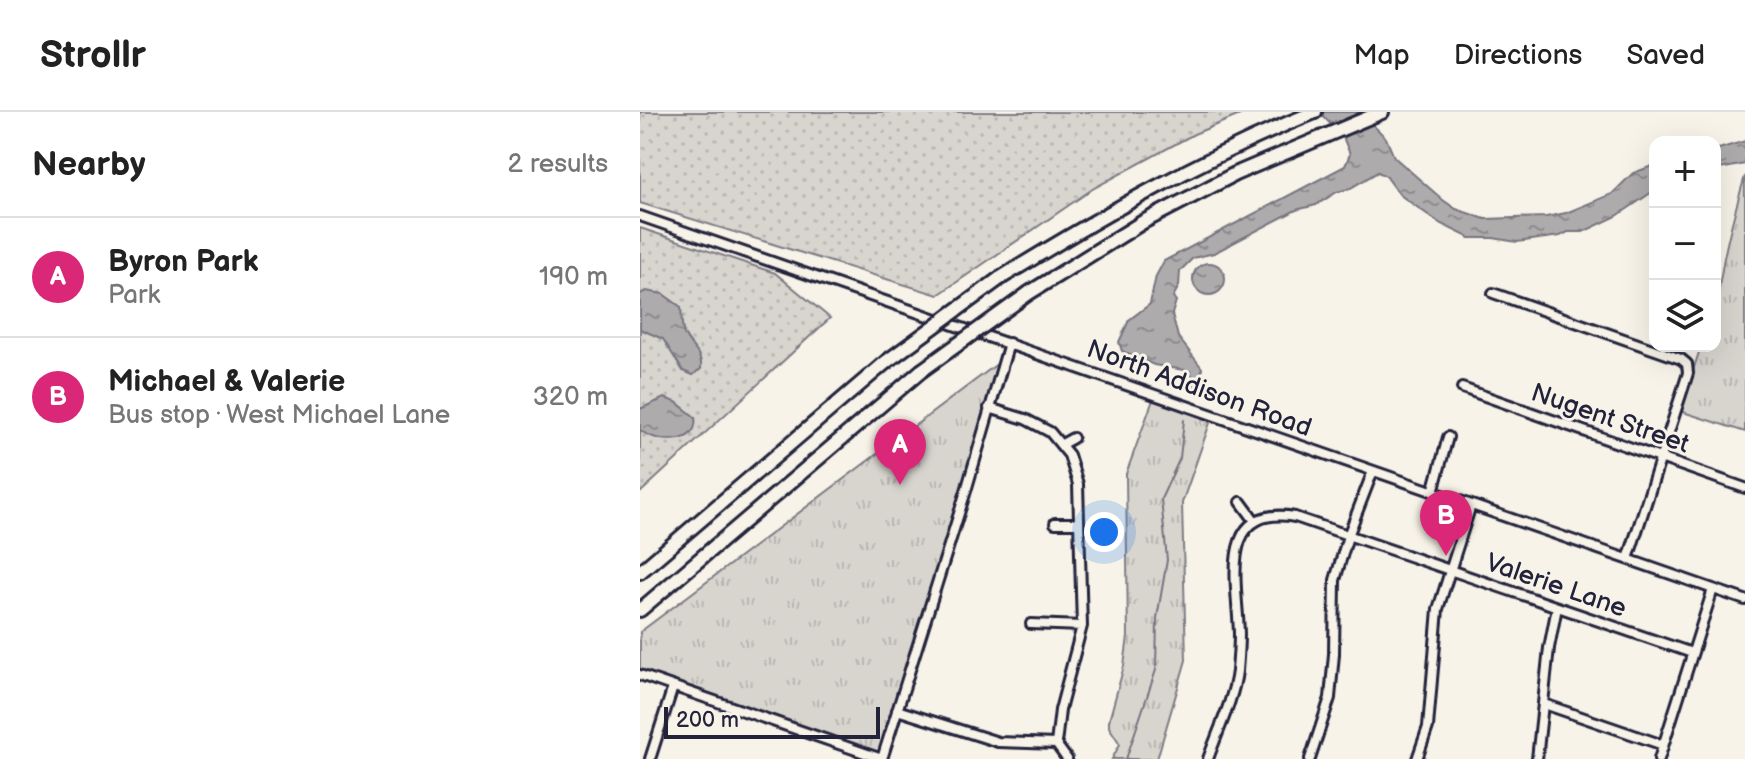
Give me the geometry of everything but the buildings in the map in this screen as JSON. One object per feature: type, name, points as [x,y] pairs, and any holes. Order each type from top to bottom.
[{"type":"highway","points":[[640,572],[886,362],[999,279],[1154,187],[1244,141],[1315,112]]},
{"type":"highway","points":[[640,610],[921,371],[1029,293],[1143,222],[1235,174],[1382,112]]},
{"type":"street","name":"North Addison Road","points":[[640,216],[1745,600]]},
{"type":"street","points":[[1493,293],[1681,359],[1687,364],[1688,373],[1628,559]]},
{"type":"street","points":[[640,675],[882,759],[1009,343]]},
{"type":"street","name":"Nugent Street","points":[[1462,388],[1745,488]]},
{"type":"street","points":[[989,408],[1039,425],[1062,444],[1078,484],[1082,626],[1060,710],[1056,744],[1067,759]]},
{"type":"street","points":[[1433,492],[1448,437]]},
{"type":"street","points":[[1062,444],[1073,438]]},
{"type":"street","points":[[1310,759],[1330,698],[1334,594],[1348,536],[1373,471]]},
{"type":"street","points":[[1208,759],[1237,675],[1239,635],[1235,555],[1246,529],[1255,521],[1241,502]]},
{"type":"street","points":[[1417,759],[1428,727],[1438,609],[1471,505]]},
{"type":"street","name":"Valerie Lane","points":[[1255,521],[1271,515],[1295,517],[1692,653]]},
{"type":"street","points":[[1055,523],[1079,523]]},
{"type":"street","points":[[1659,759],[1713,589]]},
{"type":"street","points":[[1537,759],[1549,648],[1557,607]]},
{"type":"street","points":[[1031,624],[1082,626]]},
{"type":"street","points":[[650,759],[673,687]]},
{"type":"street","points":[[1544,704],[1663,745]]},
{"type":"street","points":[[897,710],[998,742],[1056,744]]},
{"type":"green space","points":[[640,112],[1247,112],[1194,134],[1094,188],[938,295],[640,203]]},
{"type":"green space","points":[[1745,176],[1745,432],[1680,411],[1699,352],[1721,352],[1721,278]]},
{"type":"green space","points":[[640,228],[775,273],[830,318],[640,493]]},
{"type":"green space","points":[[1005,358],[878,754],[640,669],[640,632]]},
{"type":"green space","points":[[1154,397],[1212,417],[1182,503],[1186,660],[1157,759],[1112,759],[1120,744],[1109,727],[1109,721],[1124,666],[1128,637],[1126,474]]},
{"type":"water","points":[[1319,112],[1360,112],[1386,138],[1394,157],[1443,200],[1456,209],[1485,219],[1546,217],[1566,213],[1612,194],[1633,173],[1649,167],[1649,194],[1617,216],[1583,232],[1517,242],[1470,238],[1441,224],[1400,195],[1386,176],[1378,172],[1349,189],[1337,192],[1316,205],[1296,210],[1214,253],[1193,258],[1180,271],[1172,314],[1178,337],[1202,368],[1199,393],[1190,390],[1193,378],[1190,371],[1154,365],[1122,351],[1119,342],[1129,320],[1150,304],[1156,276],[1164,261],[1345,166],[1350,154],[1343,137]]},
{"type":"water","points":[[1745,141],[1745,164],[1721,169],[1721,148]]},
{"type":"water","points":[[1209,263],[1220,268],[1225,279],[1220,290],[1209,295],[1198,290],[1193,279],[1198,268]]},
{"type":"water","points":[[646,291],[663,294],[681,307],[684,334],[701,363],[701,369],[693,375],[683,371],[663,339],[640,329],[640,294]]},
{"type":"water","points":[[664,398],[676,402],[695,417],[691,434],[665,440],[640,430],[640,409]]},
{"type":"waterway","points":[[1126,759],[1156,670],[1157,618],[1167,560],[1161,499],[1180,458],[1184,420]]},
{"type":"place","name":"Byron Park","points":[[900,485]]},
{"type":"place","name":"Michael & Valerie","points":[[1446,556]]}]
